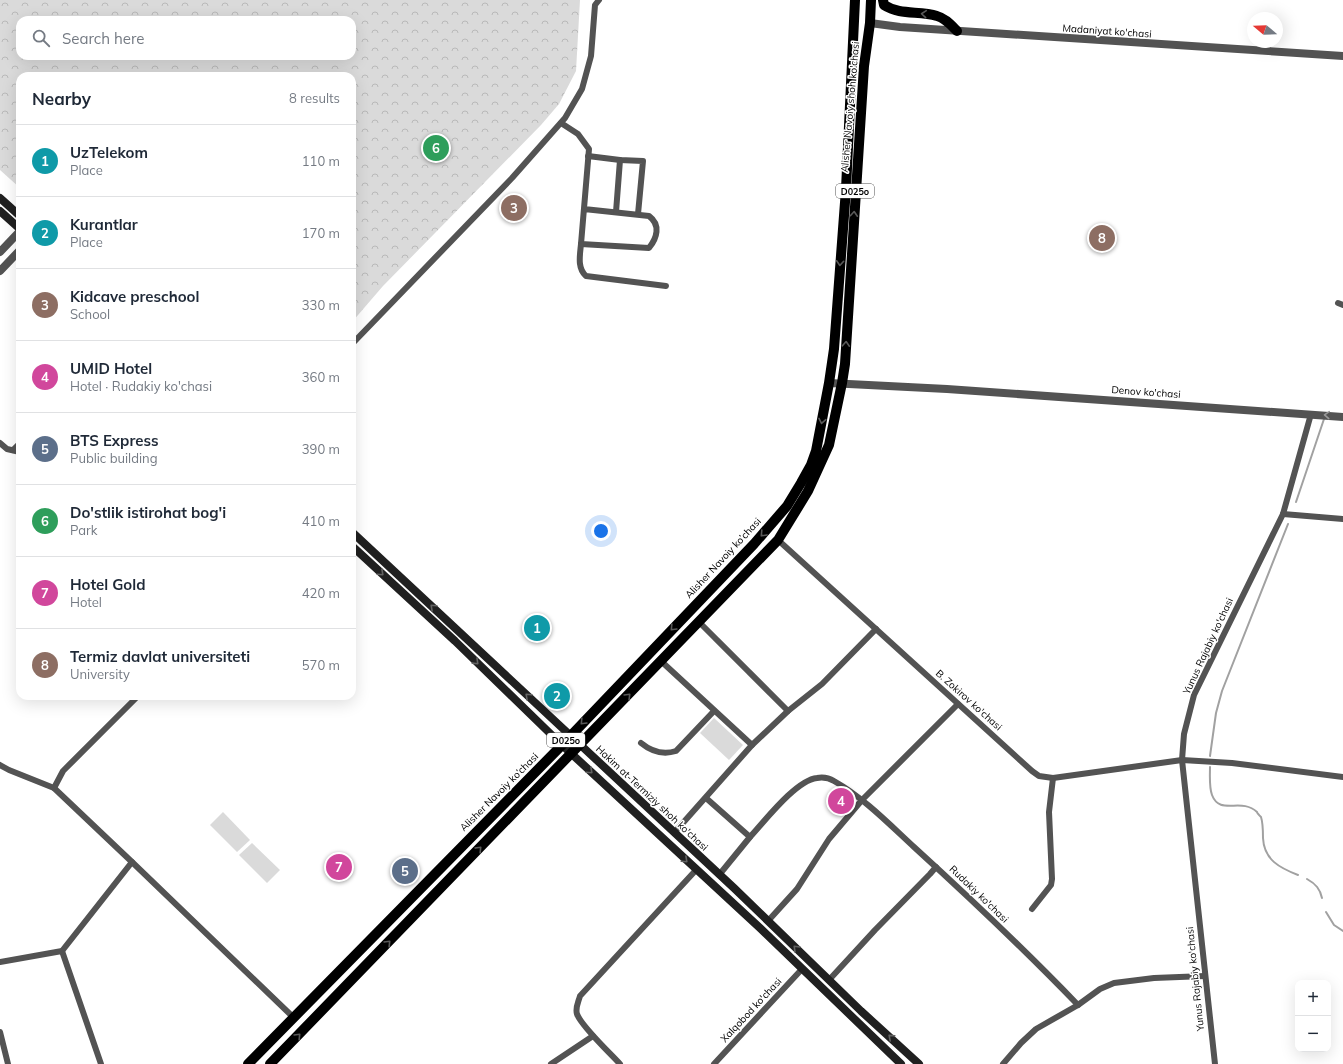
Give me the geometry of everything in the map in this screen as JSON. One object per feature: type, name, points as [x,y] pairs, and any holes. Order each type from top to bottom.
[{"type":"main road","name":"Alisher Navoiy shoh ko'chasi","points":[[829,383],[834,349],[846,189],[855,0]]},
{"type":"main road","name":"Alisher Navoiy shoh ko'chasi","points":[[842,383],[845,364],[864,66],[870,24],[870,0]]},
{"type":"main road","points":[[883,0],[884,5],[901,12],[937,16],[944,19],[957,31]]},
{"type":"main road","points":[[853,24],[860,30],[864,30],[870,24]]},
{"type":"main road","points":[[0,198],[16,212]]},
{"type":"main road","points":[[0,211],[16,226]]},
{"type":"main road","name":"Alisher Navoiy ko’chasi","points":[[248,1064],[562,745],[766,532],[787,506],[808,471],[816,451],[829,383]]},
{"type":"main road","points":[[270,1064],[436,892],[662,662],[778,540],[808,491],[829,445],[842,383]]},
{"type":"main road","name":"Hakim at-Termiziy shoh ko'chasi","points":[[356,536],[720,875],[919,1064]]},
{"type":"main road","points":[[356,550],[901,1064]]},
{"type":"main road","points":[[426,883],[436,892]]},
{"type":"street","points":[[356,340],[512,178],[565,118],[582,89],[591,56],[595,4],[599,0]]},
{"type":"street","name":"Madaniyat ko'chasi","points":[[870,24],[1343,56]]},
{"type":"street","points":[[561,123],[578,134],[589,149],[581,244],[580,268],[582,273],[586,276],[666,286]]},
{"type":"street","points":[[588,156],[643,161],[638,214]]},
{"type":"street","points":[[616,212],[620,160]]},
{"type":"street","points":[[581,244],[649,248],[654,242],[657,233],[656,224],[649,216],[584,209]]},
{"type":"street","points":[[0,252],[16,234]]},
{"type":"street","points":[[0,271],[16,254]]},
{"type":"street","name":"Denov ko'chasi","points":[[829,383],[947,389],[1343,416]]},
{"type":"street","name":"Yunus Rajabiy ko'chasi","points":[[1214,1064],[1182,760],[1184,734],[1194,695],[1283,514],[1311,414]]},
{"type":"street","points":[[0,443],[7,449],[16,451]]},
{"type":"street","points":[[1283,514],[1343,519]]},
{"type":"street","name":"B. Zokirov ko'chasi","points":[[778,540],[1039,776],[1053,778],[1182,760],[1232,763],[1343,776]]},
{"type":"street","points":[[699,622],[788,712]]},
{"type":"street","points":[[674,833],[752,745],[788,712],[822,684],[876,629]]},
{"type":"street","points":[[662,662],[752,745]]},
{"type":"street","points":[[54,788],[63,771],[134,700]]},
{"type":"street","points":[[768,921],[797,889],[829,839],[862,800],[958,704]]},
{"type":"street","points":[[641,743],[650,751],[670,753],[676,751],[714,711]]},
{"type":"street","points":[[0,765],[54,788],[293,1017]]},
{"type":"street","name":"Rudakiy ko'chasi","points":[[720,875],[750,838],[789,795],[806,781],[816,778],[826,778],[834,781],[862,800],[936,867],[1078,1005]]},
{"type":"street","points":[[1032,909],[1051,885],[1052,879],[1050,812],[1053,778]]},
{"type":"street","points":[[706,798],[750,838]]},
{"type":"street","points":[[0,962],[62,951],[132,862]]},
{"type":"street","points":[[829,980],[936,867]]},
{"type":"street","points":[[620,1064],[578,1016],[576,1006],[580,996],[696,870]]},
{"type":"street","points":[[62,951],[101,1064]]},
{"type":"street","name":"Xalqobod ko'chasi","points":[[714,1064],[802,969]]},
{"type":"street","points":[[1003,1064],[1036,1028],[1078,1005],[1100,989],[1114,983],[1154,978],[1205,976]]},
{"type":"street","points":[[0,1032],[8,1064]]},
{"type":"street","points":[[551,1064],[594,1036]]},
{"type":"green space","points":[[0,0],[580,0],[576,71],[559,104],[541,125],[383,286],[356,317],[356,72],[16,72],[16,184],[0,170]]},
{"type":"green space","points":[[714,718],[743,745],[729,760],[700,733]]},
{"type":"green space","points":[[223,812],[250,840],[237,852],[210,825]]},
{"type":"green space","points":[[252,843],[280,870],[267,883],[239,855]]},
{"type":"waterway","points":[[1296,502],[1324,419]]},
{"type":"waterway","points":[[1210,756],[1216,713],[1222,691],[1288,524]]},
{"type":"waterway","points":[[1210,767],[1210,789],[1216,801],[1226,806],[1244,806],[1257,812],[1261,817],[1263,825],[1263,838],[1266,852],[1279,866],[1298,875]]},
{"type":"waterway","points":[[1307,879],[1317,887],[1322,898]]},
{"type":"waterway","points":[[1326,912],[1334,925],[1343,931]]},
{"type":"place","name":"Do'stlik istirohat bog'i","points":[[436,148]]},
{"type":"place","name":"Kidcave preschool","points":[[514,208]]},
{"type":"place","name":"Termiz davlat universiteti","points":[[1102,238]]},
{"type":"place","name":"UzTelekom","points":[[537,628]]},
{"type":"place","name":"Kurantlar","points":[[557,696]]},
{"type":"place","name":"UMID Hotel","points":[[841,801]]},
{"type":"place","name":"Hotel Gold","points":[[339,867]]},
{"type":"place","name":"BTS Express","points":[[405,871]]}]
